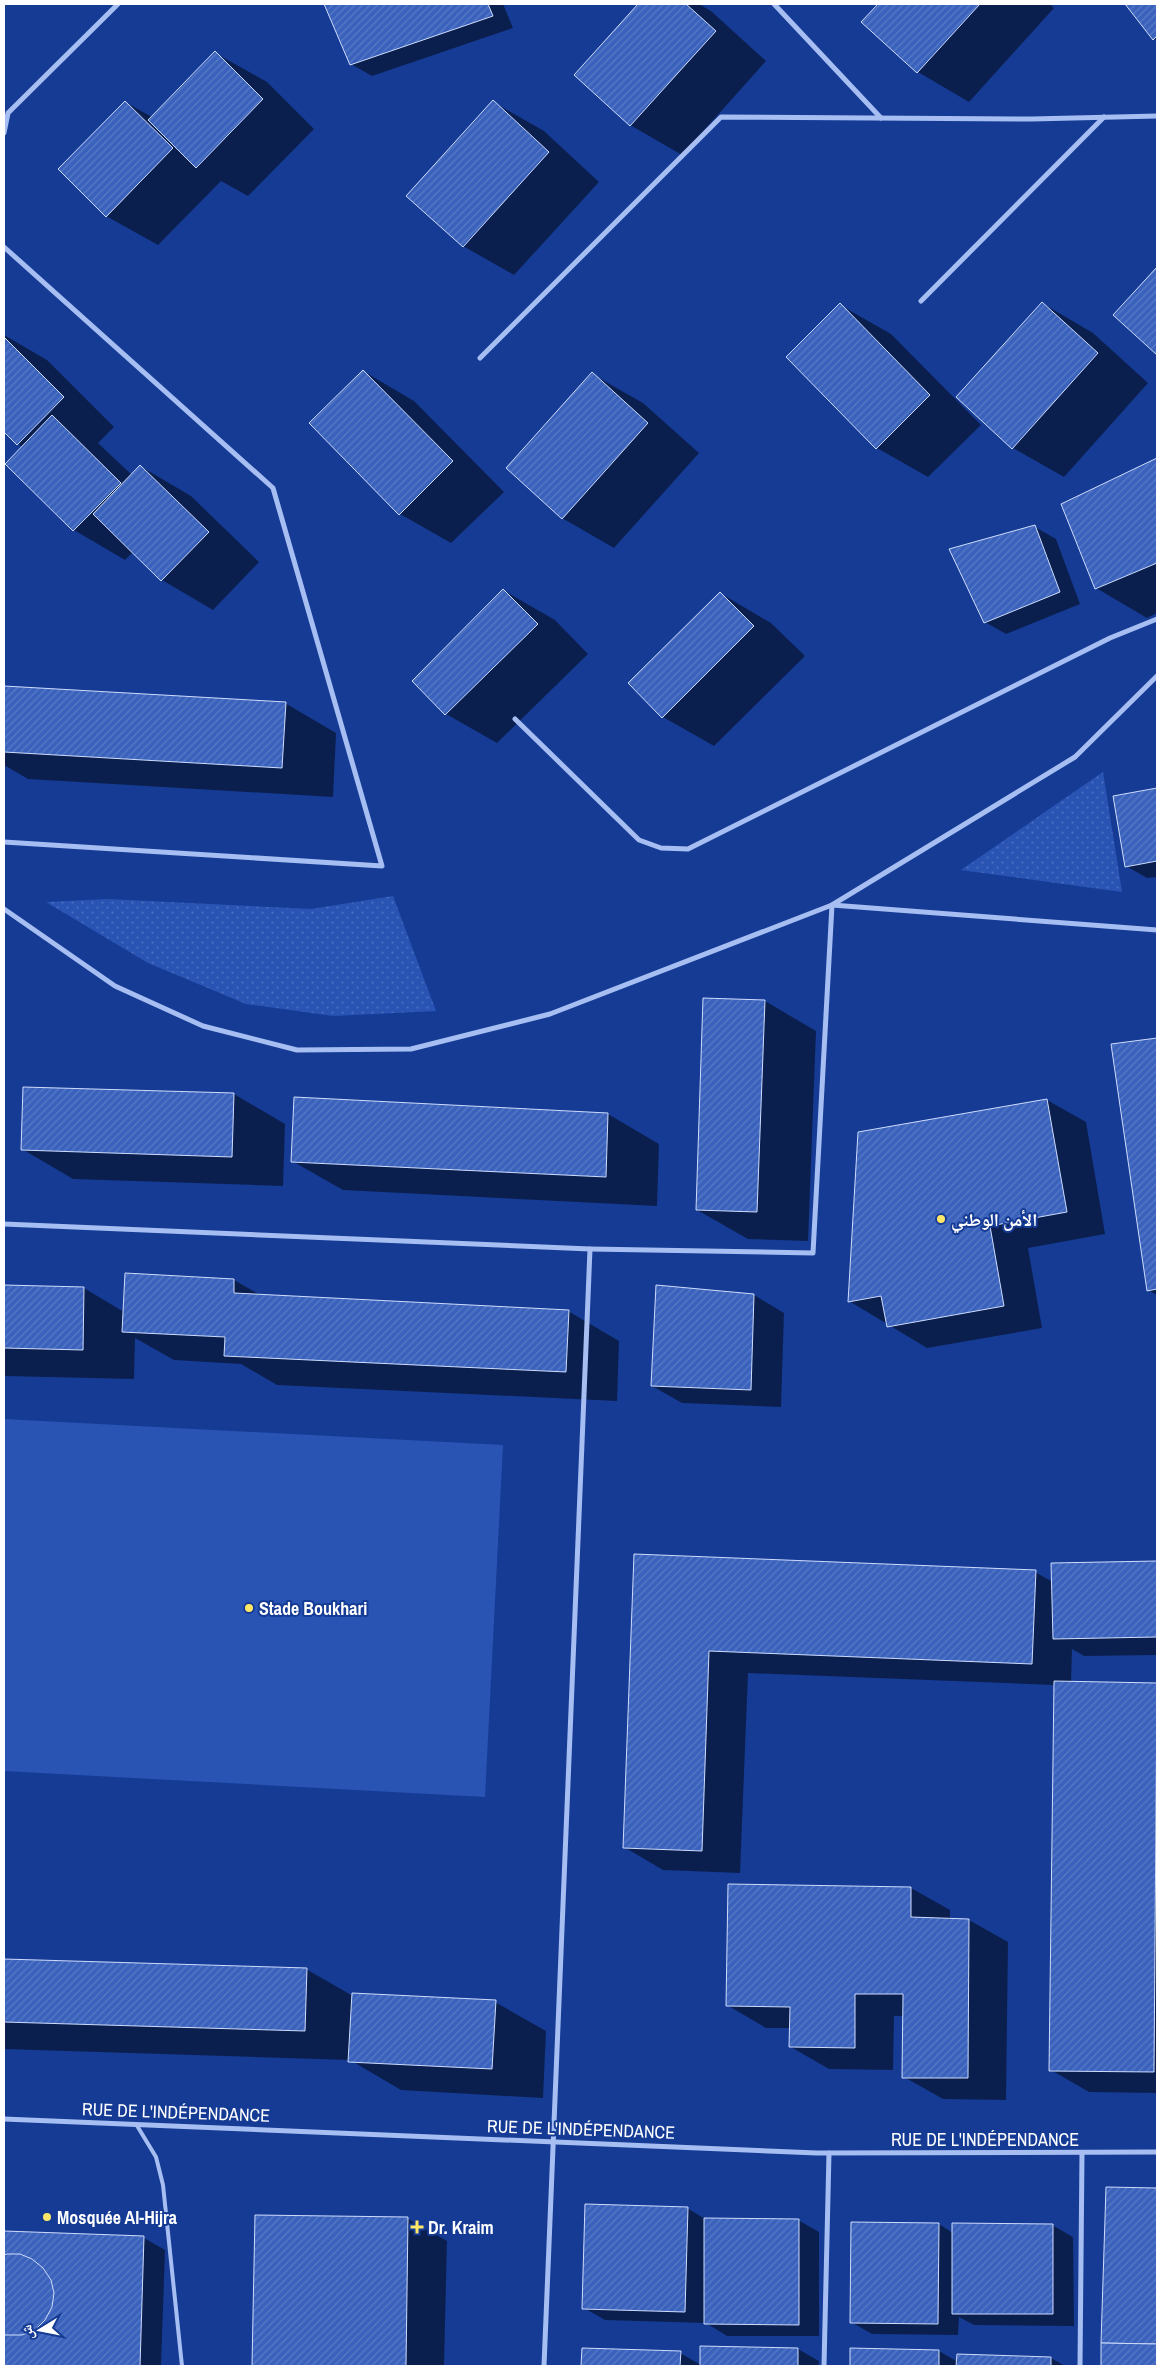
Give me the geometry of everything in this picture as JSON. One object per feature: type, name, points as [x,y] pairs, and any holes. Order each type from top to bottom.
[{"type":"street","points":[[774,4],[881,118]]},
{"type":"street","points":[[4,133],[8,113],[114,5]]},
{"type":"street","points":[[480,358],[721,117],[1157,116]]},
{"type":"street","points":[[921,302],[1104,117]]},
{"type":"street","points":[[4,247],[273,488],[382,866],[4,842]]},
{"type":"street","points":[[515,719],[639,840],[661,848],[688,849],[1110,638],[1157,619]]},
{"type":"street","points":[[4,909],[116,986],[203,1026],[297,1050],[411,1049],[550,1014],[832,905],[1076,756],[1157,676]]},
{"type":"street","points":[[832,905],[1157,930]]},
{"type":"street","points":[[4,1224],[590,1248],[813,1253],[832,905]]},
{"type":"street","points":[[544,2366],[590,1248]]},
{"type":"street","name":"RUE DE L'INDÉPENDANCE","points":[[4,2119],[829,2154],[1157,2152]]},
{"type":"street","points":[[1080,2366],[1082,2153]]},
{"type":"street","points":[[824,2366],[829,2154]]},
{"type":"lane","points":[[136,2124],[156,2157],[163,2185],[182,2366]]},
{"type":"shaded area","points":[[1103,772],[1122,892],[961,870]]},
{"type":"shaded area","points":[[393,896],[436,1011],[333,1016],[246,1004],[148,963],[46,902],[107,899],[311,909]]},
{"type":"shaded area","name":"Stade Boukhari","points":[[4,1419],[503,1445],[485,1797],[4,1771]]},
{"type":"building","points":[[324,4],[488,4],[493,16],[350,65]]},
{"type":"building","points":[[638,4],[686,4],[716,31],[630,126],[574,75]]},
{"type":"building","points":[[878,4],[980,4],[917,73],[861,22]]},
{"type":"building","points":[[1125,4],[1157,4],[1157,36],[1153,40]]},
{"type":"building","points":[[215,51],[263,99],[196,168],[148,120]]},
{"type":"building","points":[[493,100],[549,152],[463,247],[406,196]]},
{"type":"building","points":[[125,101],[173,148],[106,217],[58,169]]},
{"type":"building","points":[[1157,267],[1157,355],[1113,315]]},
{"type":"building","points":[[1042,302],[1098,353],[1012,449],[956,397]]},
{"type":"building","points":[[840,303],[930,395],[876,449],[786,357]]},
{"type":"building","points":[[4,337],[64,397],[17,445],[4,432]]},
{"type":"building","points":[[363,370],[453,461],[399,515],[309,423]]},
{"type":"building","points":[[592,372],[648,423],[562,519],[506,468]]},
{"type":"building","points":[[52,415],[121,483],[73,531],[5,464]]},
{"type":"building","points":[[1157,458],[1157,563],[1095,589],[1061,504]]},
{"type":"building","points":[[140,465],[209,532],[161,581],[93,514]]},
{"type":"building","points":[[1035,525],[1060,592],[984,623],[949,549]]},
{"type":"building","points":[[503,589],[538,624],[445,715],[412,681]]},
{"type":"building","points":[[720,592],[754,626],[662,718],[628,683]]},
{"type":"building","points":[[4,686],[286,702],[282,768],[4,752]]},
{"type":"building","points":[[1157,788],[1157,861],[1125,867],[1113,796]]},
{"type":"building","points":[[703,998],[765,1000],[757,1212],[696,1210]]},
{"type":"building","points":[[1157,1038],[1157,1289],[1147,1291],[1111,1044]]},
{"type":"building","points":[[23,1087],[234,1093],[232,1157],[21,1150]]},
{"type":"building","points":[[294,1097],[608,1113],[606,1177],[291,1162]]},
{"type":"building","name":"الأمن الوطني","points":[[1047,1099],[1067,1212],[990,1226],[1004,1306],[887,1327],[881,1296],[848,1302],[858,1132]]},
{"type":"building","points":[[125,1273],[234,1279],[234,1293],[569,1310],[566,1372],[224,1356],[225,1337],[122,1332]]},
{"type":"building","points":[[4,1285],[84,1287],[83,1350],[4,1348]]},
{"type":"building","points":[[656,1285],[754,1294],[751,1390],[651,1386]]},
{"type":"building","points":[[634,1554],[1036,1570],[1032,1664],[709,1651],[702,1851],[623,1848]]},
{"type":"building","points":[[1157,1561],[1157,1637],[1053,1639],[1051,1563]]},
{"type":"building","points":[[1054,1681],[1157,1683],[1154,2072],[1049,2071]]},
{"type":"building","points":[[728,1884],[911,1887],[911,1917],[969,1919],[968,2078],[902,2078],[903,1994],[855,1994],[855,2048],[789,2047],[790,2007],[726,2006]]},
{"type":"building","points":[[4,1959],[307,1968],[305,2031],[4,2022]]},
{"type":"building","points":[[352,1993],[496,2000],[492,2069],[348,2062]]},
{"type":"building","points":[[1106,2187],[1157,2188],[1157,2344],[1101,2343]]},
{"type":"building","points":[[585,2204],[688,2207],[685,2312],[582,2309]]},
{"type":"building","points":[[255,2215],[408,2217],[406,2366],[252,2366]]},
{"type":"building","points":[[704,2218],[799,2219],[799,2325],[704,2324]]},
{"type":"building","points":[[851,2222],[939,2223],[938,2324],[850,2323]]},
{"type":"building","points":[[952,2223],[1053,2224],[1053,2314],[952,2314]]},
{"type":"building","name":"Mosquée Al-Hijra","points":[[4,2231],[144,2236],[140,2366],[4,2366]]},
{"type":"building","points":[[20,2254],[32,2259],[43,2268],[51,2280],[54,2293],[52,2307],[45,2320],[35,2330],[22,2335],[4,2335],[4,2255]]},
{"type":"building","points":[[1101,2343],[1157,2344],[1157,2366],[1101,2366]]},
{"type":"building","points":[[700,2346],[798,2348],[798,2366],[700,2366]]},
{"type":"building","points":[[582,2348],[681,2351],[680,2366],[581,2366]]},
{"type":"building","points":[[850,2348],[939,2350],[939,2366],[850,2366]]},
{"type":"building","points":[[957,2354],[1051,2357],[1051,2366],[956,2366]]},
{"type":"place","name":"الأمن الوطني","points":[[941,1219]]},
{"type":"place","name":"Stade Boukhari","points":[[249,1608]]},
{"type":"place","name":"Mosquée Al-Hijra","points":[[47,2217]]},
{"type":"place","name":"Dr. Kraim","points":[[417,2227]]}]
